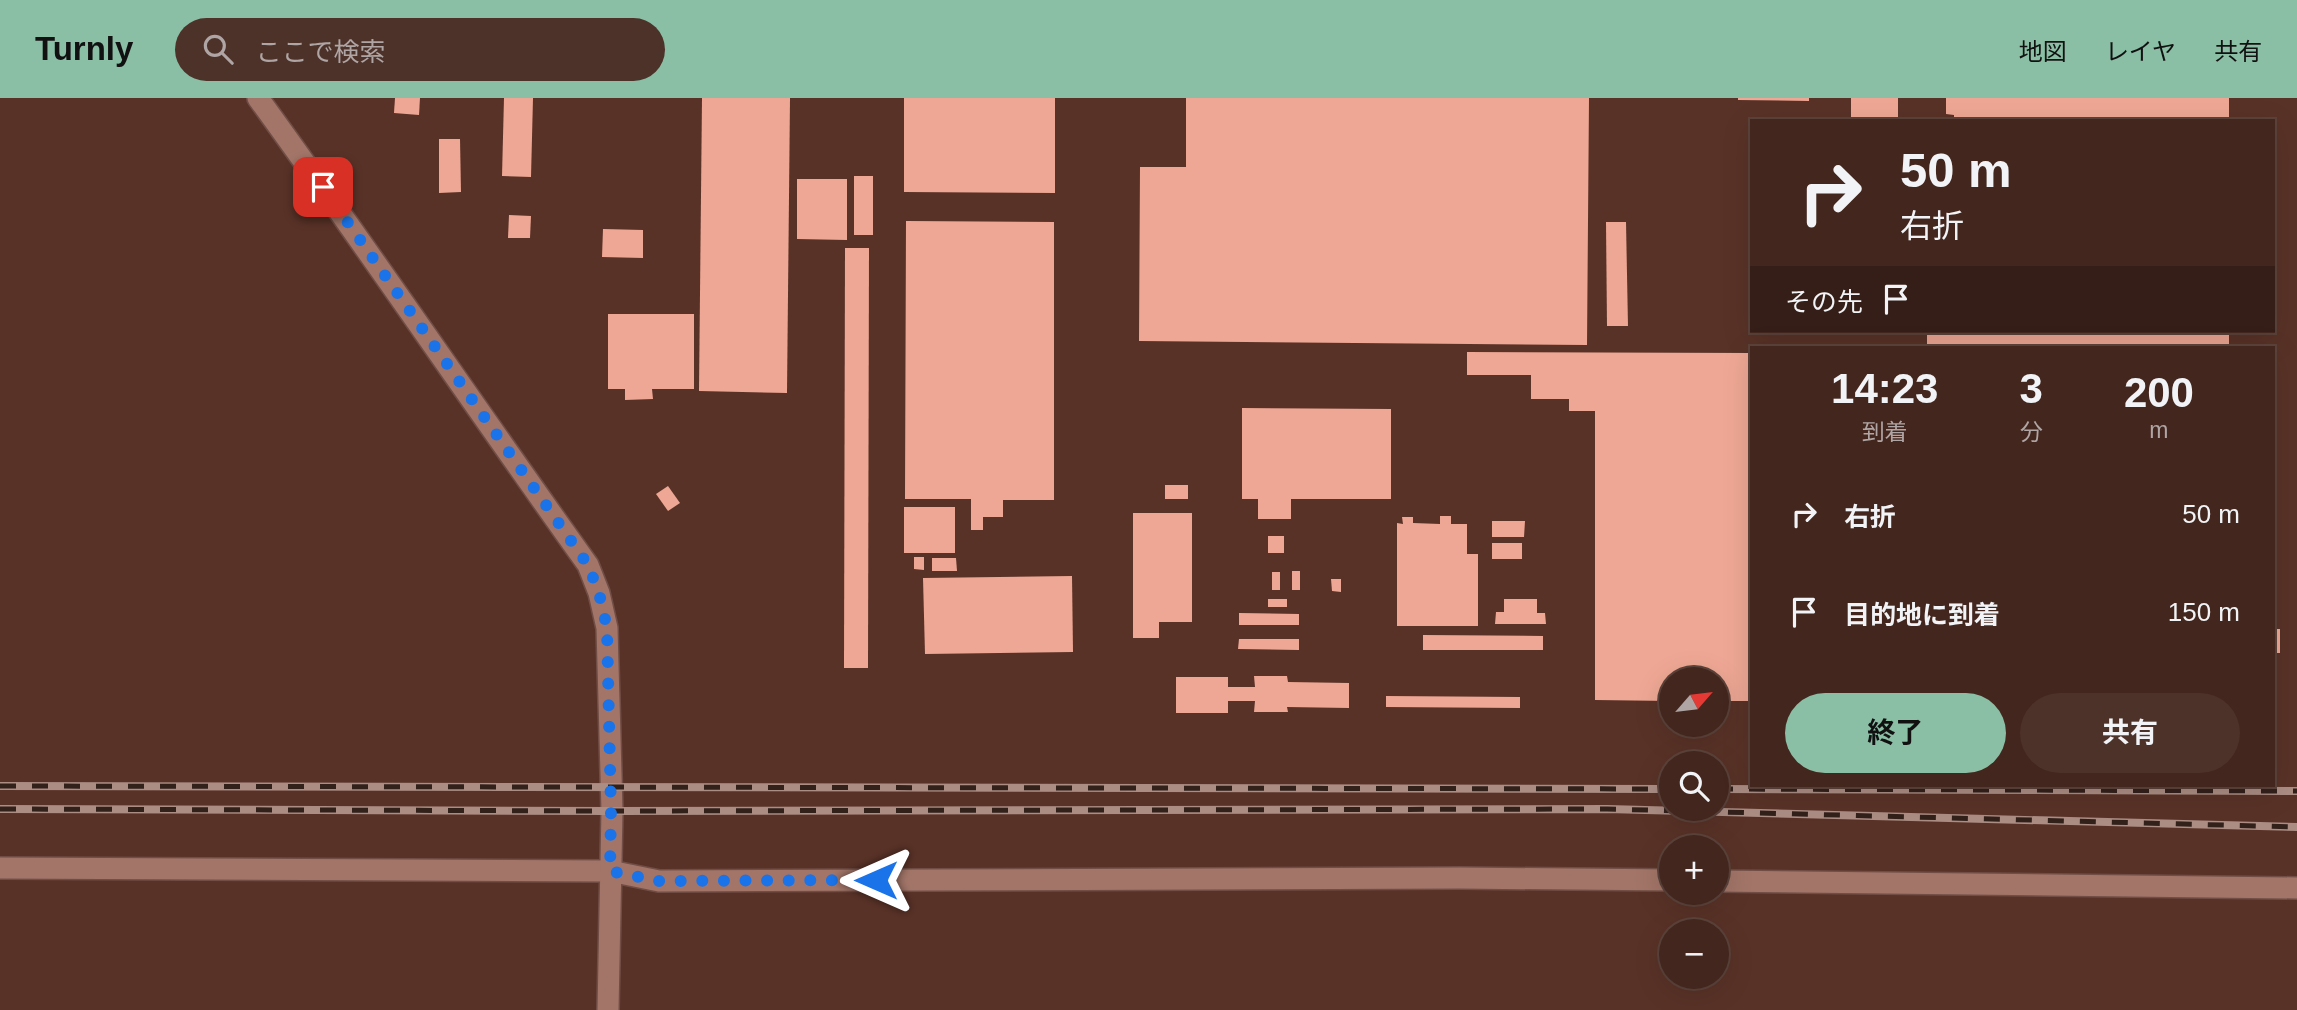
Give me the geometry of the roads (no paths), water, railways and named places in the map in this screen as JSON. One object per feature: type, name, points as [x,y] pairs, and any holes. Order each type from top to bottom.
[{"type":"street","points":[[258,98],[588,565],[599,593],[607,628],[611,811],[608,1010]]},
{"type":"street","points":[[0,869],[610,871],[659,881],[1460,877],[1659,880]]},
{"type":"street","points":[[1729,881],[2297,888]]},
{"type":"railway","points":[[0,786],[1659,789]]},
{"type":"railway","points":[[1729,789],[2297,791]]},
{"type":"railway","points":[[0,809],[1607,809],[2297,827]]}]
